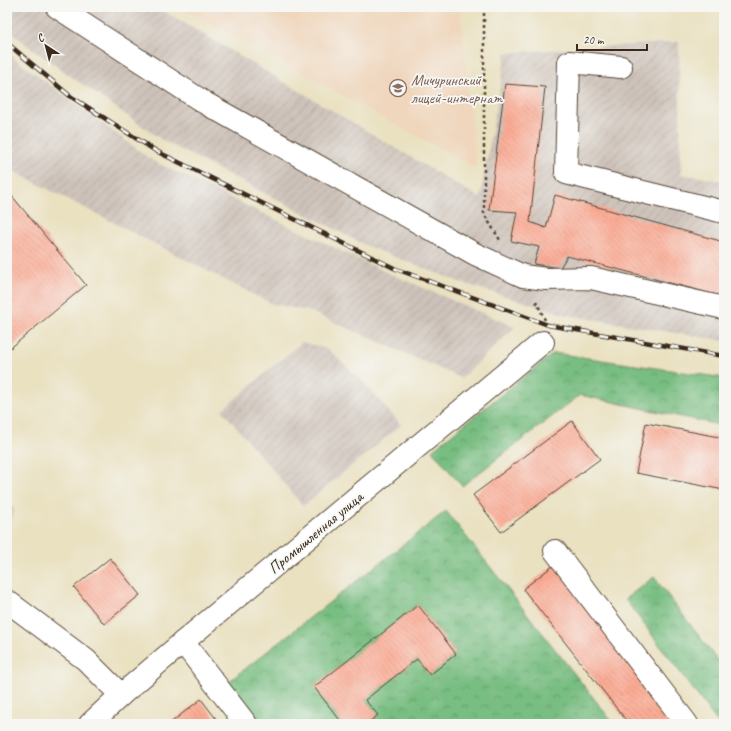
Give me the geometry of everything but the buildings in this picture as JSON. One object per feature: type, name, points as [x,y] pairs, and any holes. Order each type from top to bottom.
[{"type":"street","points":[[57,7],[205,103],[475,254],[523,276],[546,279],[591,278],[724,308]]},
{"type":"street","points":[[622,67],[569,62],[566,173],[724,212]]},
{"type":"street","name":"Промышленная улица","points":[[90,724],[121,695],[545,334]]},
{"type":"street","points":[[555,550],[687,724]]},
{"type":"street","points":[[7,601],[86,660],[121,695]]},
{"type":"street","points":[[183,642],[246,724]]},
{"type":"path","points":[[484,7],[484,214],[503,245]]},
{"type":"path","points":[[523,276],[545,334]]},
{"type":"shaded area","points":[[7,7],[157,7],[480,198],[506,53],[679,42],[681,174],[724,181],[724,341],[567,315],[462,283],[367,246],[162,140],[32,49],[7,28]]},
{"type":"shaded area","name":"Мичуринский лицей-интернат","points":[[179,7],[460,7],[476,168]]},
{"type":"shaded area","points":[[7,53],[153,161],[386,272],[515,327],[461,378],[309,311],[272,304],[7,168]]},
{"type":"shaded area","points":[[302,342],[328,349],[366,385],[401,425],[303,506],[222,410]]},
{"type":"shaded area","points":[[7,501],[15,510],[7,532]]},
{"type":"green space","points":[[554,353],[724,378],[724,426],[580,395],[462,486],[432,450]]},
{"type":"green space","points":[[446,511],[614,724],[367,724],[378,715],[365,700],[417,659],[430,675],[456,654],[418,605],[314,686],[343,724],[259,724],[227,683]]},
{"type":"green space","points":[[654,577],[724,669],[724,724],[719,724],[625,599]]},
{"type":"railway","points":[[7,43],[70,96],[156,151],[396,269],[548,325],[724,356]]},
{"type":"place","name":"Мичуринский лицей-интернат","points":[[398,88]]}]
